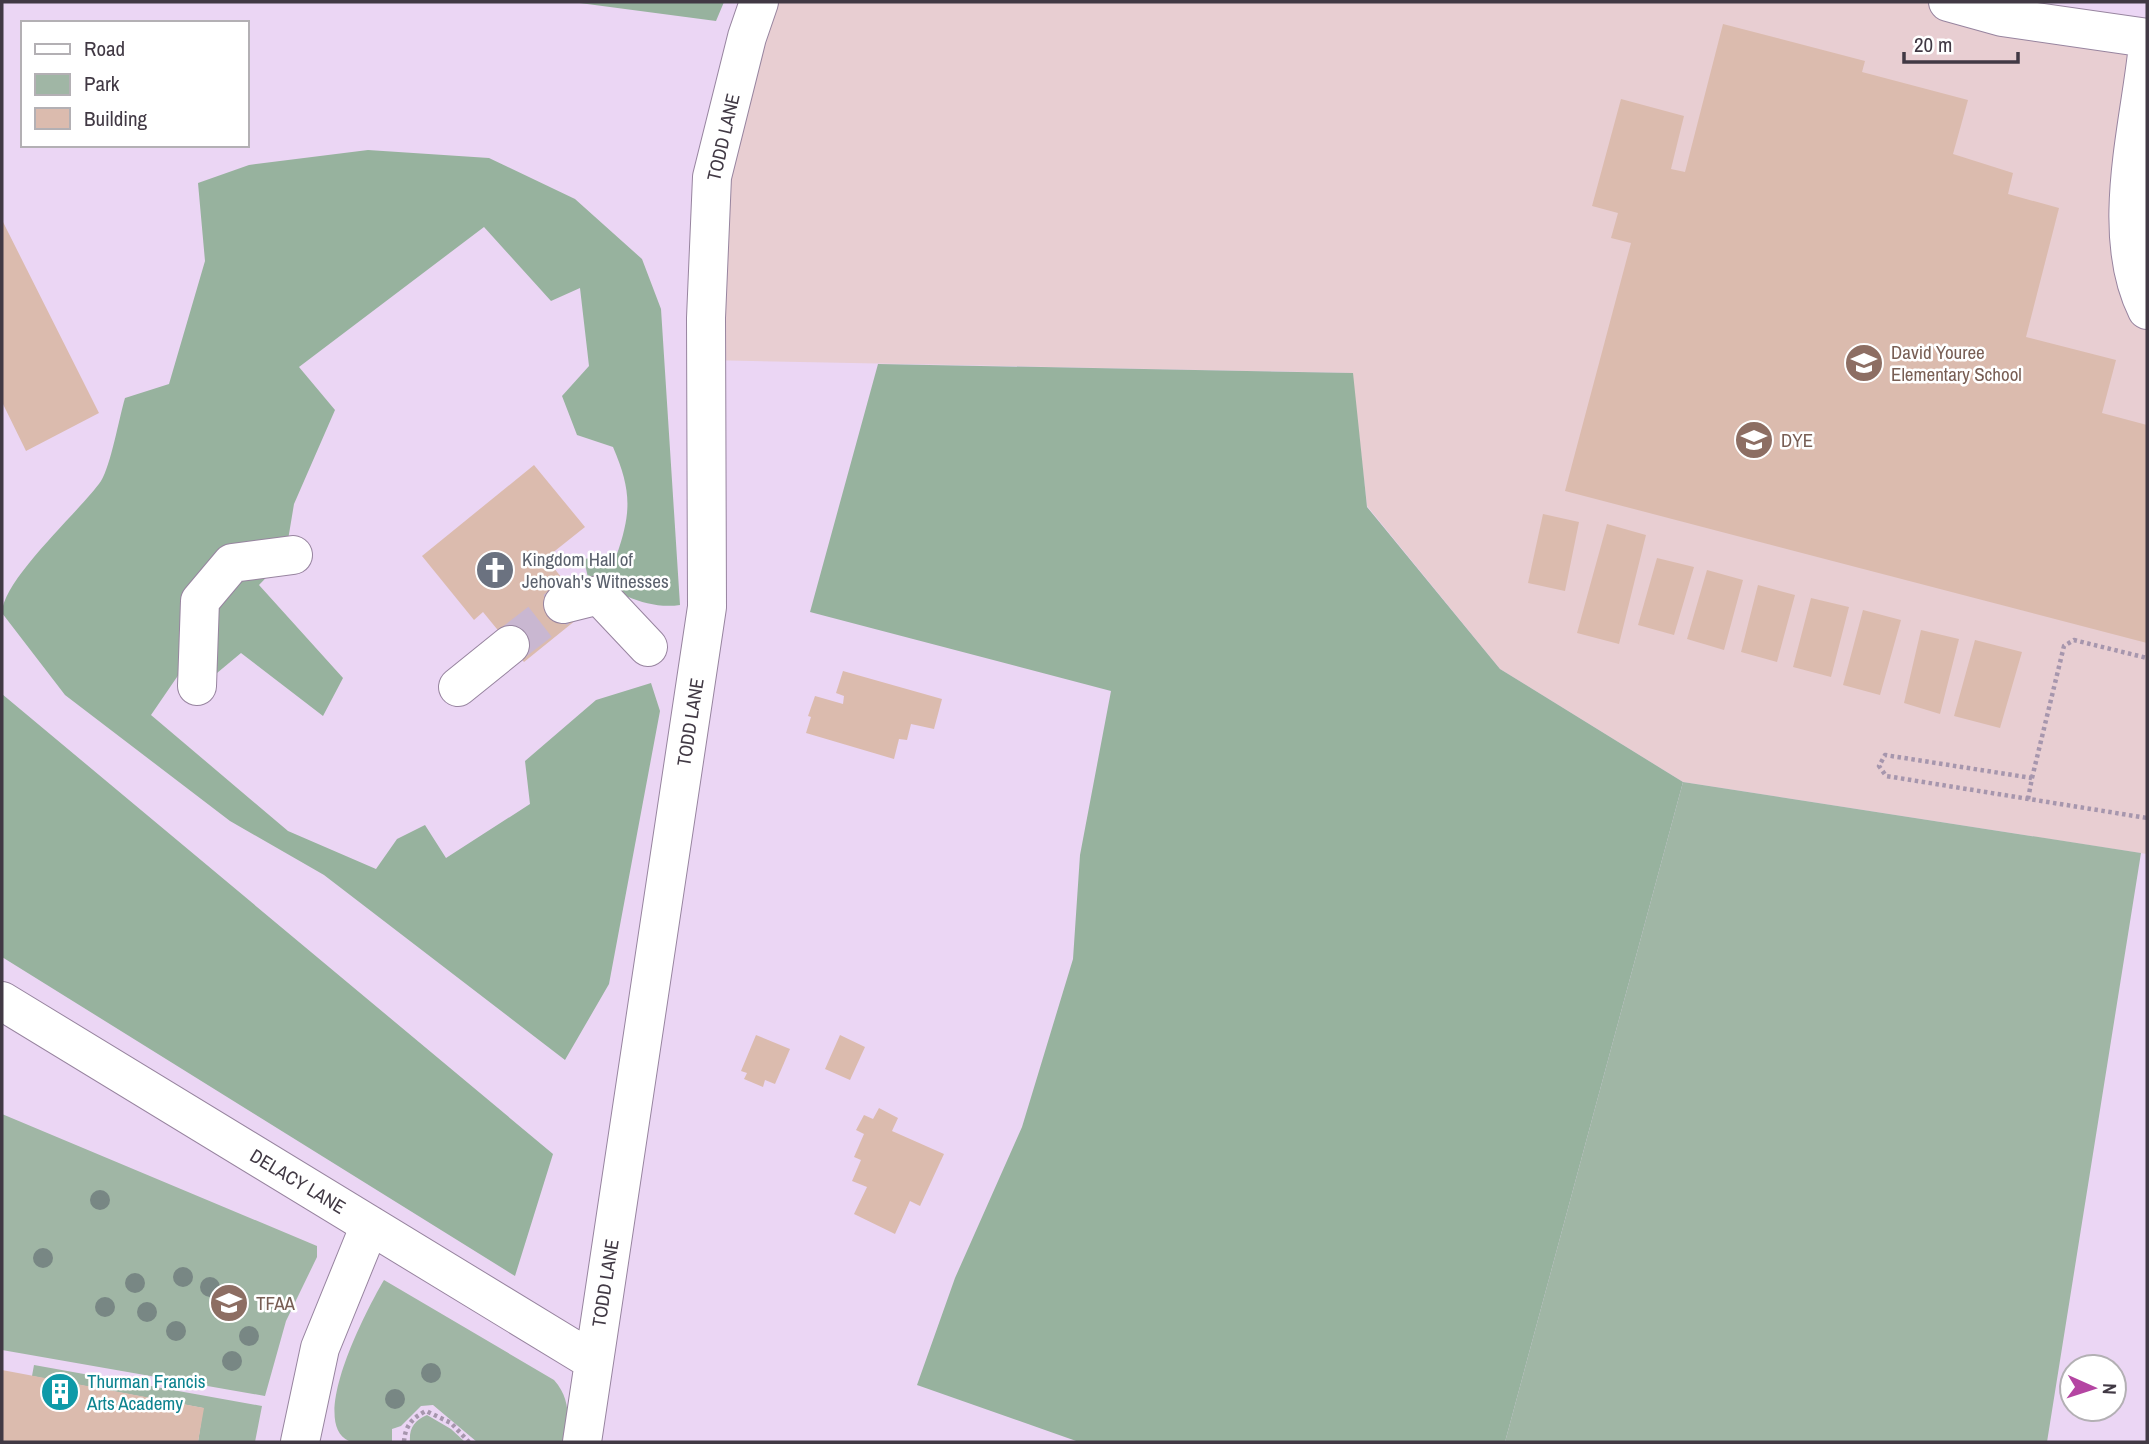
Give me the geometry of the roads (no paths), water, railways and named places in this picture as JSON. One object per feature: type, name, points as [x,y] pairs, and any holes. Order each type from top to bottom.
[{"type":"street","name":"TODD LANE","points":[[582,1442],[708,607],[706,318],[712,177],[747,37],[759,2]]},
{"type":"street","points":[[1948,2],[2002,17],[2147,38]]},
{"type":"street","points":[[2147,54],[2138,213],[2131,264],[2147,310]]},
{"type":"street","points":[[197,686],[200,601],[232,563],[293,555]]},
{"type":"street","points":[[563,604],[599,595],[648,647]]},
{"type":"street","points":[[458,687],[510,645]]},
{"type":"street","name":"DELACY LANE","points":[[2,1000],[593,1361]]},
{"type":"street","points":[[300,1442],[320,1349],[370,1225]]},
{"type":"tunnel","points":[[510,645],[563,604]]},
{"type":"place","name":"David Youree Elementary School","points":[[1864,363]]},
{"type":"place","name":"DYE","points":[[1754,440]]},
{"type":"place","name":"Kingdom Hall of Jehovah's Witnesses","points":[[495,570]]},
{"type":"place","name":"TFAA","points":[[229,1303]]},
{"type":"place","name":"Thurman Francis Arts Academy","points":[[60,1392]]}]
